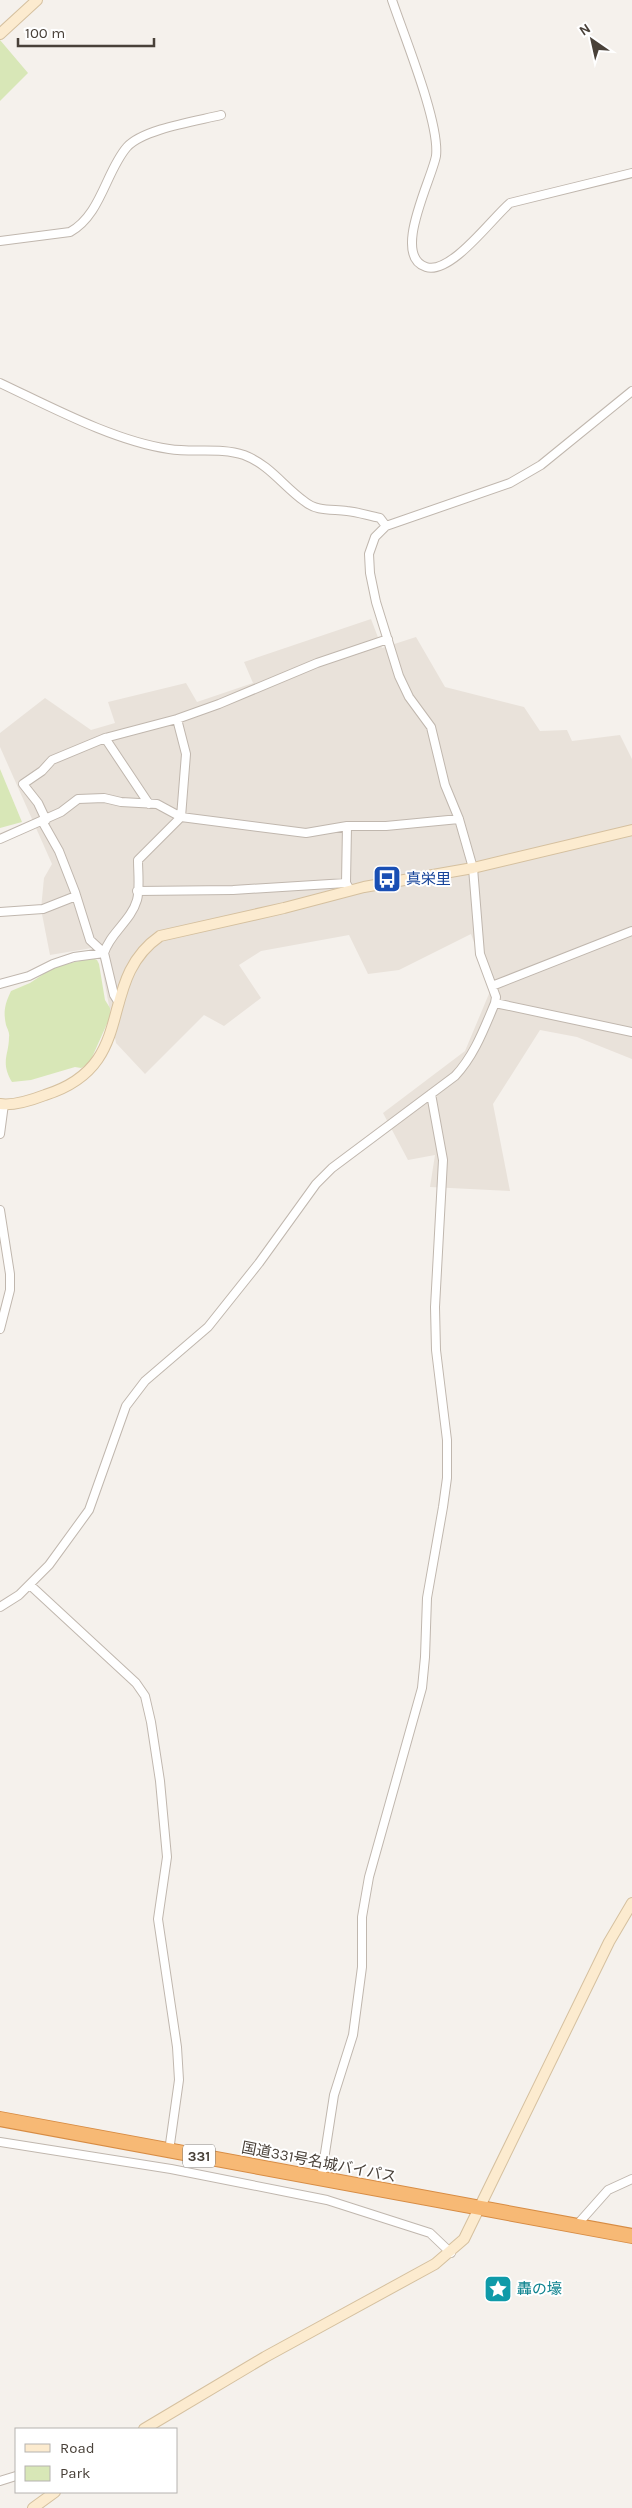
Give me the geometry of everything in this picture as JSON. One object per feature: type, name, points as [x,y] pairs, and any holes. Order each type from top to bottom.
[{"type":"highway","name":"国道331号名城バイパス","points":[[0,2119],[108,2149],[169,2151],[632,2236]]},
{"type":"street","points":[[0,34],[37,0]]},
{"type":"street","points":[[392,0],[428,108],[437,145],[428,185],[411,231],[413,254],[419,264],[427,268],[436,268],[449,262],[461,253],[496,214],[510,203],[632,173]]},
{"type":"street","points":[[0,241],[70,232],[80,227],[90,214],[127,147],[142,136],[221,114]]},
{"type":"street","points":[[0,383],[62,412],[127,438],[169,449],[218,450],[243,455],[265,465],[304,502],[315,508],[346,510],[380,518],[386,526]]},
{"type":"street","points":[[0,1608],[20,1595],[49,1565],[88,1510],[126,1406],[145,1381],[208,1327],[259,1263],[316,1184],[332,1168],[463,1068],[477,1044],[496,1003],[480,954],[473,868],[459,819],[445,785],[431,727],[401,681],[376,602],[368,562],[369,554],[375,537],[386,526],[510,483],[541,465],[632,391]]},
{"type":"street","points":[[104,953],[90,940],[59,851],[38,803],[23,784],[42,771],[52,760],[106,738],[177,719],[219,704],[317,663],[388,639]]},
{"type":"street","points":[[119,1002],[114,995],[104,953],[107,941],[124,922],[137,900],[138,860],[180,817],[186,754],[177,719]]},
{"type":"street","points":[[106,738],[149,804]]},
{"type":"street","points":[[0,839],[61,812],[78,799],[104,798],[121,802],[157,804],[180,817],[306,833],[347,826],[386,826],[459,819]]},
{"type":"street","points":[[347,826],[348,887]]},
{"type":"street","points":[[137,891],[348,887],[473,868],[632,830]]},
{"type":"street","points":[[0,1134],[2,1104],[59,1091],[78,1081],[92,1069],[102,1054],[127,976],[138,957],[149,944],[160,936],[284,908],[348,887]]},
{"type":"street","points":[[0,912],[43,909],[76,896]]},
{"type":"street","points":[[492,986],[632,931]]},
{"type":"street","points":[[0,984],[30,976],[53,964],[74,957],[104,953]]},
{"type":"street","points":[[496,1003],[632,1032]]},
{"type":"street","points":[[321,2179],[334,2095],[353,2035],[362,1967],[362,1917],[369,1878],[422,1688],[426,1657],[426,1598],[447,1478],[448,1440],[436,1350],[434,1307],[443,1160],[431,1094]]},
{"type":"street","points":[[0,1210],[10,1274],[10,1290],[0,1329]]},
{"type":"street","points":[[30,1585],[136,1683],[144,1696],[151,1722],[160,1781],[167,1857],[158,1919],[177,2047],[179,2080],[169,2151]]},
{"type":"street","points":[[146,2428],[265,2357],[435,2264],[451,2253],[464,2239],[608,1942],[632,1903]]},
{"type":"street","points":[[0,2142],[108,2149],[327,2200],[430,2233],[451,2253]]},
{"type":"street","points":[[576,2226],[608,2190],[632,2179]]},
{"type":"street","points":[[0,2481],[15,2476]]},
{"type":"street","points":[[34,2508],[54,2493]]},
{"type":"shaded area","points":[[371,619],[382,648],[416,637],[445,687],[524,707],[540,731],[567,730],[572,741],[620,735],[632,759],[632,1059],[577,1037],[540,1030],[493,1104],[510,1191],[430,1187],[435,1155],[408,1160],[383,1113],[465,1051],[491,989],[471,934],[399,970],[368,974],[349,935],[261,951],[239,965],[261,998],[224,1026],[204,1015],[145,1074],[116,1043],[98,947],[50,955],[41,909],[44,878],[52,864],[0,747],[0,733],[45,698],[91,730],[115,723],[108,702],[186,683],[197,702],[253,683],[244,662]]},
{"type":"green space","points":[[0,40],[28,73],[0,101]]},
{"type":"green space","points":[[0,769],[22,822],[0,828]]},
{"type":"green space","points":[[92,958],[97,960],[99,964],[105,1000],[110,1008],[110,1017],[89,1064],[81,1068],[75,1067],[31,1080],[12,1082],[6,1069],[9,1032],[5,1016],[6,1004],[11,991],[30,983],[54,967]]},
{"type":"place","name":"真栄里","points":[[387,879]]},
{"type":"place","name":"轟の壕","points":[[498,2289]]}]
